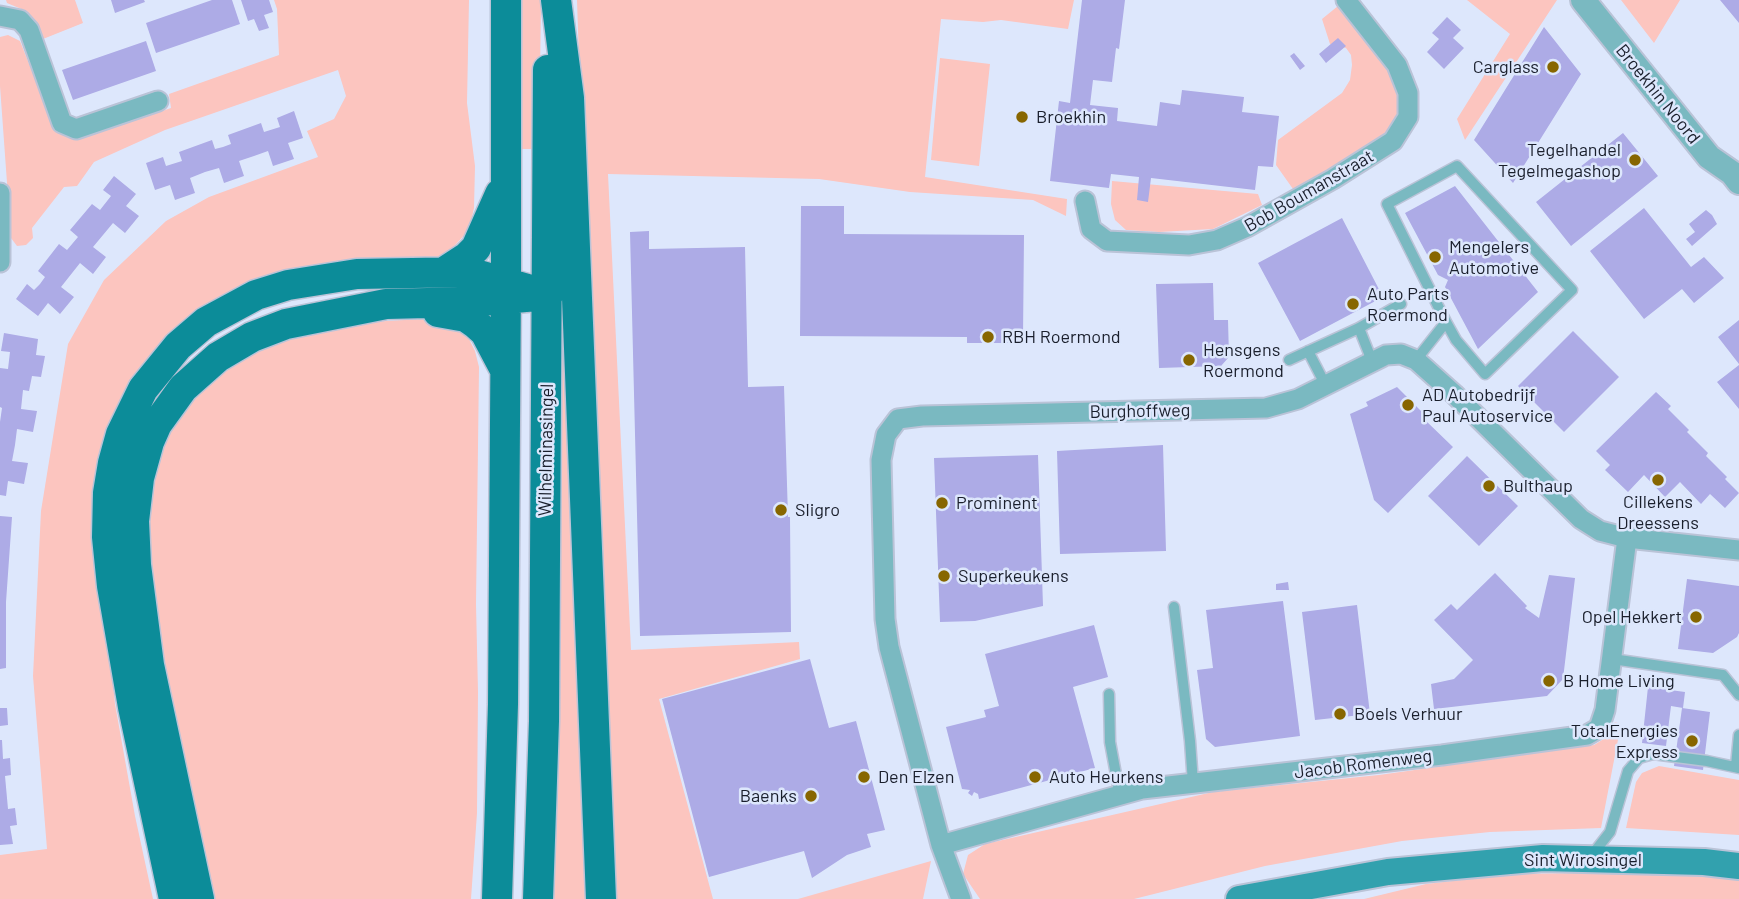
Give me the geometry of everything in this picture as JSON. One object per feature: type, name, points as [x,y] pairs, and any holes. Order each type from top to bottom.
[{"type":"main road","points":[[497,899],[502,718],[506,0]]},
{"type":"main road","name":"Wilhelminasingel","points":[[538,899],[544,721],[549,0]]},
{"type":"main road","points":[[556,0],[569,98],[601,899]]},
{"type":"main road","points":[[444,272],[476,248],[487,228],[506,177]]},
{"type":"main road","points":[[174,899],[133,708],[109,564],[109,486],[117,447],[127,420],[153,374],[178,346],[206,322],[238,303],[273,289],[309,280],[357,274],[468,272],[506,290]]},
{"type":"main road","points":[[199,899],[160,723],[138,587],[134,521],[139,478],[157,424],[169,405],[199,372],[218,357],[252,337],[286,324],[386,304],[506,290],[548,295]]},
{"type":"main road","points":[[386,304],[466,317],[485,332],[505,370]]},
{"type":"main road","name":"Sint Wirosingel","points":[[1239,899],[1388,872],[1520,860],[1590,858],[1704,862],[1739,866]]},
{"type":"main road","name":"Sint Wirosingel","points":[[1335,899],[1428,870]]},
{"type":"street","name":"Bob Boumanstraat","points":[[1085,201],[1091,229],[1107,241],[1189,245],[1217,240],[1247,227],[1333,179],[1393,141],[1408,117],[1408,93],[1398,65],[1346,0]]},
{"type":"street","name":"Broekhin Noord","points":[[1583,0],[1709,157],[1732,173],[1739,182]]},
{"type":"street","points":[[0,16],[20,20],[29,30],[62,122],[76,129],[158,101]]},
{"type":"street","points":[[0,194],[0,262]]},
{"type":"street","name":"Burghoffweg","points":[[961,899],[941,845],[889,647],[885,619],[881,460],[886,435],[898,419],[922,416],[1266,408],[1298,399],[1385,355],[1401,354],[1416,360]]},
{"type":"street","points":[[1416,360],[1581,519],[1600,531],[1627,538],[1739,550]]},
{"type":"street","name":"Jacob Romenweg","points":[[941,845],[1142,789],[1587,736],[1599,728],[1605,710],[1627,538]]},
{"type":"street","name":"Burghoffweg","points":[[941,845],[946,899]]},
{"type":"lane","points":[[1457,166],[1572,290],[1485,374],[1456,340],[1446,322],[1387,204],[1457,166]]},
{"type":"lane","points":[[1289,360],[1359,328],[1401,304]]},
{"type":"lane","points":[[1416,360],[1446,322]]},
{"type":"lane","points":[[1359,328],[1372,361]]},
{"type":"lane","points":[[1308,351],[1325,384]]},
{"type":"lane","points":[[1174,607],[1193,783]]},
{"type":"lane","points":[[1612,659],[1723,675],[1739,695]]},
{"type":"lane","points":[[1109,694],[1110,742],[1120,796]]},
{"type":"lane","points":[[1590,858],[1610,832],[1628,771],[1639,758],[1653,754],[1737,767],[1739,734]]},
{"type":"shaded area","points":[[6,0],[75,0],[83,23],[43,39],[33,18]]},
{"type":"shaded area","points":[[274,0],[469,0],[467,103],[475,166],[474,208],[469,230],[446,255],[425,265],[326,271],[170,334],[153,353],[127,392],[108,630],[115,704],[153,899],[0,899],[0,855],[47,849],[33,676],[41,511],[68,344],[104,280],[166,221],[209,197],[318,157],[307,131],[334,119],[346,96],[338,70],[165,130],[94,162],[77,186],[64,187],[32,228],[33,238],[26,245],[17,246],[11,238],[0,86],[0,37],[8,35],[20,41],[55,129],[76,140],[171,108],[169,94],[279,55],[277,9]]},
{"type":"shaded area","points":[[522,0],[541,0],[539,149],[520,149]]},
{"type":"shaded area","points":[[577,0],[1074,0],[1068,29],[1001,20],[983,22],[941,19],[925,177],[1067,199],[1066,216],[1033,200],[910,192],[819,179],[608,174],[631,650],[799,642],[800,659],[659,699],[713,899],[607,899]]},
{"type":"shaded area","points":[[1467,0],[1557,0],[1465,140],[1457,119],[1510,34]]},
{"type":"shaded area","points":[[1621,0],[1680,0],[1654,43]]},
{"type":"shaded area","points":[[1338,6],[1387,69],[1399,91],[1400,110],[1387,137],[1293,189],[1276,165],[1278,140],[1342,93],[1350,80],[1351,55],[1346,48],[1330,44],[1322,19]]},
{"type":"shaded area","points":[[940,58],[990,64],[979,166],[931,160]]},
{"type":"shaded area","points":[[561,104],[595,899],[550,899]]},
{"type":"shaded area","points":[[1112,181],[1258,194],[1262,205],[1213,229],[1159,232],[1126,230],[1115,220],[1111,204]]},
{"type":"shaded area","points":[[438,318],[467,335],[479,367],[477,813],[471,899],[206,899],[167,721],[149,560],[147,507],[154,463],[167,429],[188,401],[215,375],[280,338],[336,324]]},
{"type":"shaded area","points":[[1615,722],[1621,724],[1601,828],[1490,832],[1402,841],[1265,866],[1134,899],[980,899],[963,874],[968,855],[985,844],[1213,792],[1379,775],[1594,745],[1607,737]]},
{"type":"shaded area","points":[[1659,766],[1739,780],[1739,835],[1626,828],[1636,782],[1642,773]]},
{"type":"shaded area","points":[[931,861],[923,899],[798,899]]},
{"type":"shaded area","points":[[1647,872],[1739,878],[1739,899],[1364,899],[1426,884],[1515,874]]},
{"type":"building","points":[[111,0],[144,0],[145,2],[115,13]]},
{"type":"building","points":[[212,0],[232,0],[240,24],[156,53],[146,23]]},
{"type":"building","points":[[241,0],[269,0],[273,12],[264,15],[269,28],[259,31],[254,19],[248,21]]},
{"type":"building","points":[[1082,0],[1125,0],[1112,82],[1093,80],[1090,105],[1118,108],[1117,121],[1157,126],[1160,102],[1180,105],[1182,90],[1244,97],[1242,112],[1279,116],[1273,167],[1258,166],[1255,190],[1151,178],[1148,202],[1137,200],[1139,177],[1111,174],[1109,188],[1050,181],[1059,101],[1070,103]]},
{"type":"building","points":[[1720,0],[1739,0],[1739,23]]},
{"type":"building","points":[[1447,17],[1461,30],[1453,38],[1464,48],[1444,69],[1427,52],[1439,39],[1432,33]]},
{"type":"building","points":[[1544,27],[1581,74],[1513,183],[1474,140]]},
{"type":"building","points":[[1338,38],[1346,46],[1326,63],[1319,54]]},
{"type":"building","points":[[146,41],[156,71],[73,100],[62,70]]},
{"type":"building","points":[[1294,53],[1305,66],[1300,70],[1290,56]]},
{"type":"building","points":[[294,111],[303,138],[288,143],[294,159],[273,166],[268,151],[239,161],[244,176],[224,183],[219,168],[205,172],[190,178],[195,193],[175,200],[170,185],[155,190],[146,163],[163,157],[166,166],[182,161],[179,152],[212,140],[215,149],[223,147],[231,144],[228,135],[261,123],[264,132],[280,127],[277,118]]},
{"type":"building","points":[[1623,133],[1658,176],[1571,246],[1536,202]]},
{"type":"building","points":[[114,176],[136,194],[126,206],[139,216],[125,233],[113,223],[93,247],[106,257],[93,274],[80,263],[61,287],[74,297],[60,314],[48,303],[38,316],[16,299],[27,284],[34,290],[40,284],[45,277],[38,271],[59,244],[67,250],[78,237],[70,230],[92,204],[100,210],[111,196],[103,190]]},
{"type":"building","points":[[1455,186],[1538,292],[1478,349],[1445,287],[1448,280],[1438,275],[1405,213]]},
{"type":"building","points":[[801,206],[844,206],[844,234],[1024,235],[1023,337],[1010,337],[1009,343],[967,343],[967,337],[800,336]]},
{"type":"building","points":[[1644,208],[1691,267],[1704,257],[1724,278],[1694,303],[1682,289],[1644,319],[1590,251]]},
{"type":"building","points":[[1706,210],[1717,224],[1692,246],[1686,239],[1695,232],[1689,224]]},
{"type":"building","points":[[1342,218],[1383,297],[1300,341],[1258,263]]},
{"type":"building","points":[[649,231],[649,249],[745,247],[748,387],[784,386],[790,517],[791,632],[640,636],[630,232]]},
{"type":"building","points":[[1213,283],[1214,320],[1228,320],[1229,357],[1221,366],[1159,368],[1156,284]]},
{"type":"building","points":[[1739,320],[1739,364],[1718,337]]},
{"type":"building","points":[[1573,331],[1619,377],[1564,432],[1518,386]]},
{"type":"building","points":[[4,333],[38,339],[36,355],[45,356],[41,377],[32,376],[29,391],[23,390],[21,409],[37,411],[33,432],[17,429],[12,461],[28,463],[24,484],[8,481],[6,496],[0,495],[0,368],[8,369],[10,352],[1,351]]},
{"type":"building","points":[[1739,365],[1739,409],[1717,382]]},
{"type":"building","points":[[1397,387],[1453,447],[1388,513],[1374,500],[1350,414],[1368,406],[1366,402]]},
{"type":"building","points":[[1656,392],[1671,406],[1668,409],[1689,430],[1687,432],[1708,453],[1706,456],[1739,493],[1725,508],[1710,494],[1701,504],[1680,482],[1665,497],[1644,475],[1628,492],[1605,470],[1610,465],[1596,451]]},
{"type":"building","points":[[1163,445],[1166,551],[1060,554],[1057,451]]},
{"type":"building","points":[[1038,455],[1043,606],[975,621],[940,622],[934,458]]},
{"type":"building","points":[[1467,456],[1518,506],[1479,546],[1428,496]]},
{"type":"building","points":[[0,516],[12,517],[6,602],[6,668],[0,669]]},
{"type":"building","points":[[1495,573],[1527,606],[1525,608],[1539,618],[1549,575],[1575,578],[1563,679],[1547,696],[1434,709],[1431,684],[1454,679],[1473,660],[1434,620],[1451,604],[1457,610]]},
{"type":"building","points":[[1687,579],[1739,586],[1739,633],[1713,653],[1678,649]]},
{"type":"building","points":[[1288,582],[1289,590],[1276,590],[1276,584]]},
{"type":"building","points":[[1283,601],[1300,736],[1215,747],[1206,739],[1197,670],[1213,668],[1206,610]]},
{"type":"building","points":[[1357,605],[1370,714],[1315,720],[1302,612]]},
{"type":"building","points":[[1094,625],[1108,677],[1073,687],[1095,768],[979,799],[978,794],[974,792],[972,796],[968,793],[970,790],[962,789],[946,727],[986,717],[984,710],[999,706],[985,654]]},
{"type":"building","points":[[810,659],[829,728],[856,721],[885,830],[867,834],[871,847],[847,855],[812,878],[804,851],[709,877],[662,699]]},
{"type":"building","points":[[1648,687],[1685,692],[1683,708],[1671,706],[1666,746],[1642,743]]},
{"type":"building","points":[[0,708],[7,708],[8,725],[0,726]]},
{"type":"building","points":[[1682,708],[1710,712],[1703,770],[1674,766]]},
{"type":"building","points":[[0,740],[3,759],[10,758],[11,775],[5,776],[8,809],[15,808],[17,825],[10,826],[13,844],[0,845]]},
{"type":"place","name":"Carglass","points":[[1553,67]]},
{"type":"place","name":"Broekhin","points":[[1022,117]]},
{"type":"place","name":"Tegelhandel Tegelmegashop","points":[[1635,160]]},
{"type":"place","name":"Mengelers Automotive","points":[[1435,257]]},
{"type":"place","name":"Auto Parts Roermond","points":[[1353,304]]},
{"type":"place","name":"RBH Roermond","points":[[988,337]]},
{"type":"place","name":"Hensgens Roermond","points":[[1189,360]]},
{"type":"place","name":"AD Autobedrijf Paul Autoservice","points":[[1408,405]]},
{"type":"place","name":"Cillekens Dreessens","points":[[1658,480]]},
{"type":"place","name":"Bulthaup","points":[[1489,486]]},
{"type":"place","name":"Prominent","points":[[942,503]]},
{"type":"place","name":"Sligro","points":[[781,510]]},
{"type":"place","name":"Superkeukens","points":[[944,576]]},
{"type":"place","name":"Opel Hekkert","points":[[1696,617]]},
{"type":"place","name":"B Home Living","points":[[1549,681]]},
{"type":"place","name":"Boels Verhuur","points":[[1340,714]]},
{"type":"place","name":"TotalEnergies Express","points":[[1692,741]]},
{"type":"place","name":"Den Elzen","points":[[864,777]]},
{"type":"place","name":"Auto Heurkens","points":[[1035,777]]},
{"type":"place","name":"Baenks","points":[[811,796]]}]
